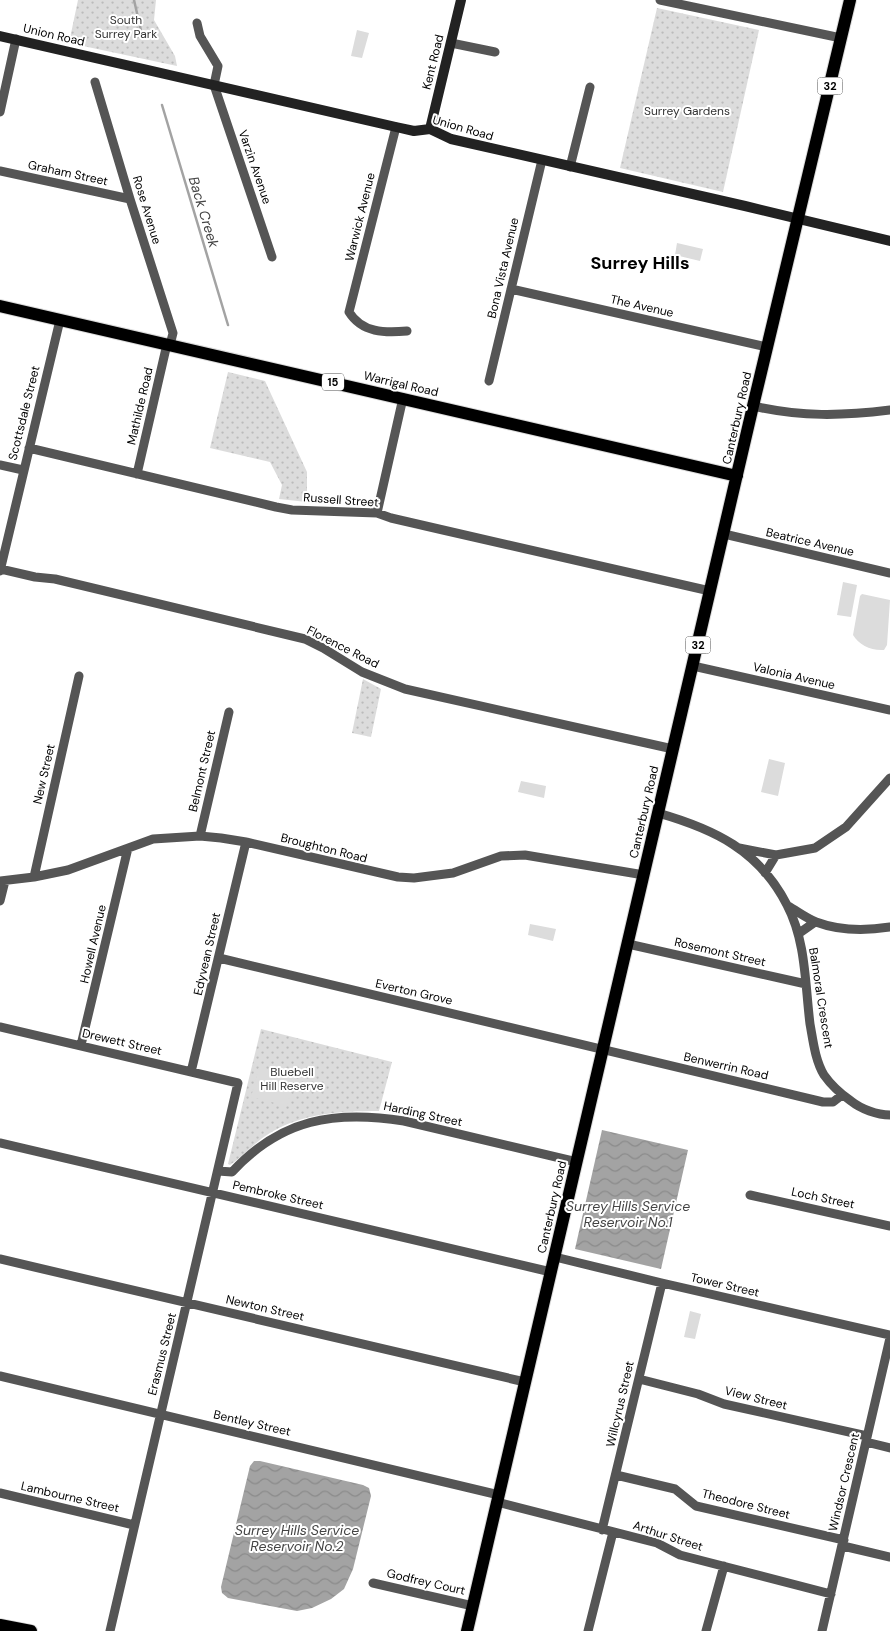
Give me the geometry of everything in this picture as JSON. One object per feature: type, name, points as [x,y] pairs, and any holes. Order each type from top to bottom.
[{"type":"main road","name":"Canterbury Road","points":[[467,1631],[753,406],[850,0]]},
{"type":"main road","name":"Warrigal Road","points":[[0,306],[737,476]]},
{"type":"main road","points":[[4,1627],[31,1631]]},
{"type":"street","name":"Kent Road","points":[[430,129],[461,0]]},
{"type":"street","points":[[660,0],[841,38]]},
{"type":"street","points":[[197,22],[200,36],[218,66],[214,85]]},
{"type":"street","name":"Union Road","points":[[0,36],[414,131],[430,129],[452,139],[798,218],[890,241]]},
{"type":"street","points":[[0,112],[16,39]]},
{"type":"street","points":[[451,43],[495,52]]},
{"type":"street","name":"Rose Avenue","points":[[95,82],[173,333],[169,344]]},
{"type":"street","name":"Varzin Avenue","points":[[214,85],[272,257]]},
{"type":"street","points":[[570,167],[590,87]]},
{"type":"street","name":"Warwick Avenue","points":[[396,127],[349,312],[355,321],[369,330],[386,333],[407,331]]},
{"type":"street","name":"Bona Vista Avenue","points":[[489,381],[542,160]]},
{"type":"street","name":"Graham Street","points":[[0,171],[130,199]]},
{"type":"street","name":"The Avenue","points":[[511,289],[767,347]]},
{"type":"street","name":"Scottsdale Street","points":[[0,570],[60,320]]},
{"type":"street","name":"Mathilde Road","points":[[137,474],[169,344]]},
{"type":"street","points":[[377,513],[403,398]]},
{"type":"street","points":[[753,406],[780,412],[822,415],[853,415],[890,410]]},
{"type":"street","name":"Russell Street","points":[[29,448],[292,510],[377,513],[417,524],[710,591]]},
{"type":"street","points":[[0,464],[24,470]]},
{"type":"street","name":"Beatrice Avenue","points":[[724,534],[890,573]]},
{"type":"street","name":"Florence Road","points":[[0,570],[55,579],[305,640],[323,648],[362,672],[412,691],[673,749]]},
{"type":"street","name":"Valonia Avenue","points":[[693,666],[890,710]]},
{"type":"street","name":"New Street","points":[[34,877],[79,676]]},
{"type":"street","name":"Belmont Street","points":[[200,836],[229,712]]},
{"type":"street","points":[[739,848],[776,855],[815,848],[846,827],[890,778]]},
{"type":"street","name":"Balmoral Crescent","points":[[658,813],[691,822],[720,836],[739,848],[765,872],[788,906],[798,934],[803,958],[814,1047],[824,1074],[842,1095],[859,1107],[890,1115]]},
{"type":"street","name":"Broughton Road","points":[[2,881],[68,870],[153,840],[200,836],[246,842],[398,877],[421,878],[453,873],[501,856],[525,855],[644,875]]},
{"type":"street","name":"Edyvean Street","points":[[191,1072],[246,842]]},
{"type":"street","name":"Howell Avenue","points":[[82,1045],[128,848]]},
{"type":"street","points":[[765,872],[776,855]]},
{"type":"street","points":[[0,901],[2,881]]},
{"type":"street","points":[[788,906],[815,922],[845,930],[872,930],[890,927]]},
{"type":"street","name":"Balmoral Crescent","points":[[798,934],[815,922]]},
{"type":"street","name":"Rosemont Street","points":[[628,944],[806,984]]},
{"type":"street","name":"Everton Grove","points":[[219,958],[603,1050]]},
{"type":"street","name":"Drewett Street","points":[[0,1027],[82,1045],[238,1084]]},
{"type":"street","name":"Benwerrin Road","points":[[603,1050],[823,1102],[833,1102],[842,1095]]},
{"type":"street","name":"Erasmus Street","points":[[110,1631],[238,1084]]},
{"type":"street","name":"Harding Street","points":[[218,1171],[232,1172],[246,1156],[270,1139],[293,1128],[322,1120],[350,1116],[404,1121],[577,1162]]},
{"type":"street","name":"Pembroke Street","points":[[0,1143],[551,1272]]},
{"type":"street","name":"Loch Street","points":[[750,1195],[890,1226]]},
{"type":"street","name":"Tower Street","points":[[555,1257],[890,1336]]},
{"type":"street","name":"Newton Street","points":[[0,1259],[525,1382]]},
{"type":"street","name":"Willcyrus Street","points":[[602,1530],[662,1283]]},
{"type":"street","name":"Windsor Crescent","points":[[822,1631],[890,1336]]},
{"type":"street","name":"Bentley Street","points":[[0,1376],[161,1414],[498,1499]]},
{"type":"street","name":"View Street","points":[[639,1380],[698,1394],[724,1404],[867,1439],[890,1448]]},
{"type":"street","name":"Theodore Street","points":[[616,1475],[675,1489],[696,1506],[843,1543],[890,1557]]},
{"type":"street","name":"Lambourne Street","points":[[0,1494],[134,1525]]},
{"type":"street","name":"Arthur Street","points":[[498,1499],[602,1530],[657,1543],[680,1555],[831,1594]]},
{"type":"street","points":[[588,1631],[613,1532]]},
{"type":"street","points":[[706,1631],[724,1566]]},
{"type":"street","name":"Godfrey Court","points":[[373,1583],[473,1606]]},
{"type":"green space","name":"South Surrey Park","points":[[78,0],[156,0],[154,20],[175,56],[177,66],[69,43]]},
{"type":"green space","name":"Surrey Gardens","points":[[657,8],[759,30],[723,192],[620,168]]},
{"type":"green space","points":[[357,30],[369,33],[362,58],[351,56]]},
{"type":"green space","points":[[677,243],[703,249],[700,261],[675,255]]},
{"type":"green space","points":[[228,372],[265,381],[307,472],[307,502],[279,499],[282,485],[270,462],[210,448]]},
{"type":"green space","points":[[843,582],[857,585],[851,617],[837,615]]},
{"type":"green space","points":[[862,594],[890,600],[887,645],[884,650],[866,647],[853,635],[860,596]]},
{"type":"green space","points":[[363,679],[381,689],[371,737],[352,733]]},
{"type":"green space","points":[[769,759],[785,763],[778,796],[761,792]]},
{"type":"green space","points":[[521,781],[546,786],[544,798],[518,792]]},
{"type":"green space","points":[[530,924],[556,929],[553,941],[528,935]]},
{"type":"green space","name":"Bluebell Hill Reserve","points":[[261,1029],[392,1062],[379,1111],[323,1114],[296,1121],[270,1133],[230,1165],[228,1164]]},
{"type":"green space","points":[[259,1067],[295,1076],[287,1106],[251,1097]]},
{"type":"green space","points":[[690,1311],[701,1314],[695,1339],[684,1337]]},
{"type":"water","name":"Surrey Hills Service Reservoir No.1","points":[[602,1130],[688,1150],[661,1269],[575,1249]]},
{"type":"water","name":"Surrey Hills Service Reservoir No.2","points":[[254,1461],[363,1485],[369,1488],[371,1496],[353,1569],[344,1589],[331,1599],[312,1608],[297,1611],[228,1598],[222,1593],[221,1587],[250,1466]]},
{"type":"waterway","name":"Back Creek","points":[[134,0],[142,35]]},
{"type":"waterway","name":"Back Creek","points":[[162,105],[228,325]]},
{"type":"district","name":"Surrey Hills","points":[[640,263]]}]
